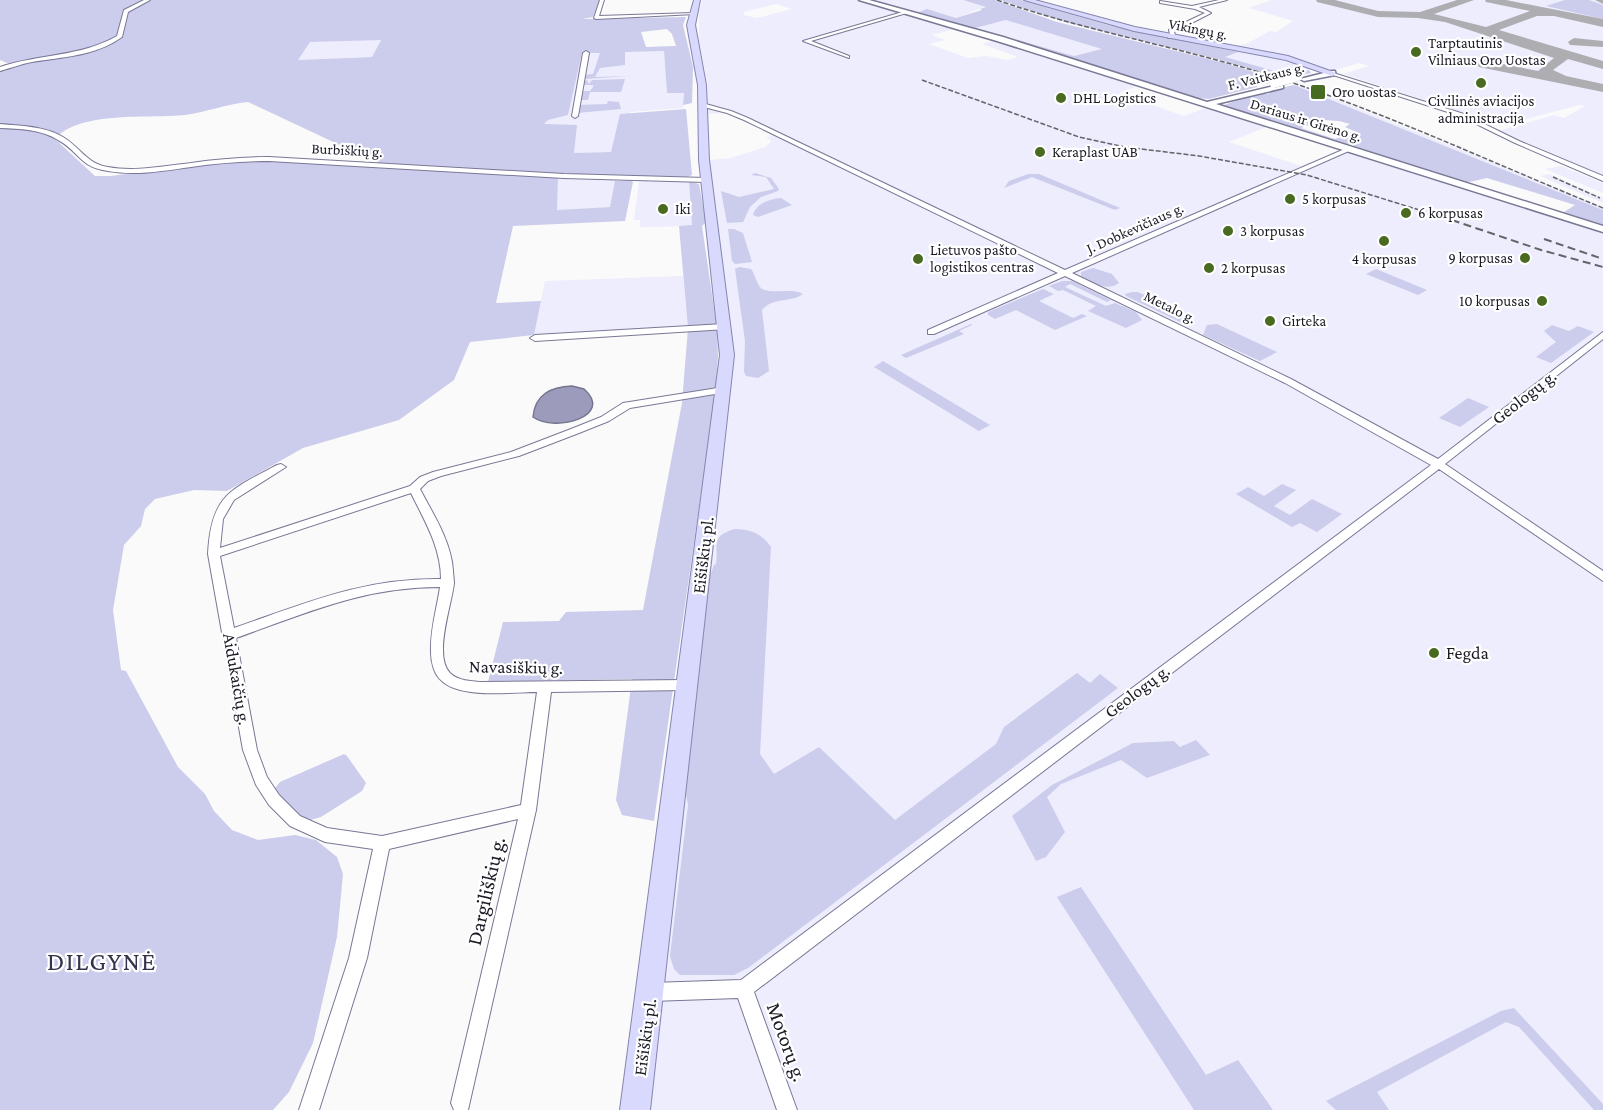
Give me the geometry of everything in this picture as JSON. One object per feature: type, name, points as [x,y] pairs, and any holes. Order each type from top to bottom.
[{"type":"main road","name":"Eišiškių pl.","points":[[635,1110],[727,355],[706,180],[702,85],[693,38],[693,14],[697,0]]},
{"type":"main road","name":"Dariaus ir Girėno g.","points":[[862,0],[908,12],[1603,229]]},
{"type":"main road","name":"Vikingų g.","points":[[1027,0],[1122,27],[1269,55],[1327,72]]},
{"type":"main road","name":"F. Vaitkaus g.","points":[[1204,104],[1327,72]]},
{"type":"street","points":[[0,69],[8,65],[78,54],[110,43],[119,37],[126,11],[148,0]]},
{"type":"street","points":[[602,0],[596,18],[693,14]]},
{"type":"street","points":[[1193,7],[1225,0]]},
{"type":"street","points":[[1162,2],[1193,7],[1206,11],[1209,15],[1171,31],[1173,34],[1170,37]]},
{"type":"street","points":[[847,57],[806,41],[908,12]]},
{"type":"street","points":[[575,116],[586,53]]},
{"type":"street","points":[[0,62],[8,65]]},
{"type":"street","points":[[1327,72],[1456,112],[1603,179]]},
{"type":"street","name":"Metalo g.","points":[[702,105],[746,119],[1268,371],[1438,464],[1603,577]]},
{"type":"street","name":"Burbiškių g.","points":[[0,126],[52,134],[69,144],[83,160],[94,166],[112,169],[148,170],[227,160],[269,159],[564,176],[706,180]]},
{"type":"street","name":"J. Dobkevičiaus g.","points":[[931,332],[1349,149]]},
{"type":"street","points":[[535,338],[724,327]]},
{"type":"street","name":"Geologų g.","points":[[744,989],[1438,464],[1603,336]]},
{"type":"street","points":[[214,554],[414,488],[424,479],[436,474],[515,454],[604,419],[627,405],[724,390]]},
{"type":"street","name":"Aidukaičių g.","points":[[281,467],[233,494],[222,504],[214,538],[214,554],[250,750],[261,780],[274,800],[295,821],[325,835],[382,843],[528,810]]},
{"type":"street","name":"Navasiškių g.","points":[[414,488],[443,551],[448,583],[436,648],[440,671],[447,679],[456,684],[481,687],[686,685]]},
{"type":"street","points":[[230,635],[340,596],[375,587],[412,582],[448,583]]},
{"type":"street","name":"Dargiliškių g.","points":[[461,1103],[528,810],[545,686]]},
{"type":"street","points":[[309,1110],[358,958],[382,843]]},
{"type":"street","points":[[651,992],[744,989]]},
{"type":"street","name":"Motorų g.","points":[[744,989],[787,1110]]},
{"type":"shaded area","points":[[0,0],[600,0],[593,17],[582,19],[686,17],[683,25],[693,67],[692,103],[683,105],[684,93],[667,93],[664,51],[625,52],[625,65],[600,68],[595,77],[629,76],[586,79],[584,75],[593,74],[600,53],[582,53],[568,115],[548,120],[544,124],[577,125],[574,153],[611,152],[620,114],[686,109],[692,175],[687,177],[567,174],[378,163],[248,102],[185,115],[98,120],[66,130],[55,139],[95,176],[111,176],[199,164],[262,161],[558,177],[557,210],[610,207],[615,181],[631,180],[633,182],[625,221],[513,226],[496,303],[541,301],[534,335],[470,342],[454,380],[399,420],[303,448],[227,491],[194,490],[155,499],[145,509],[141,526],[124,545],[113,610],[121,670],[126,671],[178,767],[205,794],[214,811],[232,830],[258,840],[295,835],[316,840],[337,857],[343,874],[337,937],[313,1043],[289,1092],[273,1110],[0,1110],[0,67],[10,64],[0,60]],"holes":[[[667,29],[672,34],[676,46],[646,47],[641,32]],[[381,40],[372,57],[298,60],[310,42]]]},
{"type":"shaded area","points":[[702,0],[856,0],[958,28],[932,35],[945,40],[929,44],[968,58],[987,56],[1007,60],[1018,57],[982,44],[997,40],[1141,85],[1119,93],[1184,116],[1208,107],[1269,126],[1229,142],[1301,166],[1341,150],[1353,152],[1603,230],[1603,1110],[646,1110],[733,363],[709,160],[731,158],[765,147],[772,141],[766,138],[773,135],[726,113],[707,114],[708,86],[699,41],[699,12]],"holes":[[[776,4],[792,9],[757,18],[744,15],[744,12]]]},
{"type":"shaded area","points":[[868,0],[963,0],[987,6],[956,18],[927,10],[917,13]]},
{"type":"shaded area","points":[[963,0],[995,0],[1057,22],[1221,62],[1280,80],[1257,84],[1257,87],[1209,99],[1198,98],[917,13],[927,9],[956,18],[986,7]],"holes":[[[1006,20],[1102,49],[1074,56],[975,28]]]},
{"type":"shaded area","points":[[1000,0],[1021,0],[1108,25],[1238,52],[1225,57],[1289,75],[1309,70],[1311,73],[1284,79],[1217,59],[1065,22]]},
{"type":"shaded area","points":[[1271,0],[1603,0],[1603,180],[1560,164],[1494,132],[1554,115],[1564,118],[1585,106],[1579,105],[1494,126],[1449,108],[1343,74],[1369,66],[1359,63],[1332,71],[1234,46],[1246,44],[1270,31],[1276,32],[1293,21],[1249,8]]},
{"type":"shaded area","points":[[1565,0],[1589,0],[1603,5],[1603,19],[1546,6]]},
{"type":"shaded area","points":[[1006,20],[1103,49],[1074,56],[974,28]]},
{"type":"shaded area","points":[[381,39],[372,57],[297,60],[310,42]]},
{"type":"shaded area","points":[[664,51],[667,92],[684,93],[683,108],[630,112],[611,152],[574,153],[543,125],[548,120],[568,115],[582,53]]},
{"type":"shaded area","points":[[1239,51],[1271,57],[1312,69],[1289,75],[1224,57]]},
{"type":"shaded area","points":[[625,79],[621,92],[590,92],[588,100],[579,100],[580,91],[590,91],[593,87],[593,85],[582,85],[582,82],[587,80],[589,84],[592,80]]},
{"type":"shaded area","points":[[1298,84],[1603,207],[1603,210],[1294,85]]},
{"type":"shaded area","points":[[1294,85],[1603,210],[1603,227],[1561,214],[1575,205],[1487,178],[1465,183],[1224,105],[1257,93],[1270,94],[1266,91]],"holes":[[[1323,120],[1350,124],[1345,127],[1354,131],[1335,139],[1301,128]]]},
{"type":"shaded area","points":[[608,101],[619,102],[621,109],[577,113],[578,105],[607,104]]},
{"type":"shaded area","points":[[1561,166],[1603,183],[1603,193],[1545,169]]},
{"type":"shaded area","points":[[755,173],[771,178],[779,189],[778,191],[761,197],[750,207],[743,222],[727,223],[721,191],[739,197],[774,189],[766,177],[751,175]]},
{"type":"shaded area","points":[[1028,174],[1039,174],[1120,208],[1115,210],[1032,177],[1004,188],[1009,181]]},
{"type":"shaded area","points":[[1549,174],[1603,198],[1603,203],[1540,176]]},
{"type":"shaded area","points":[[558,177],[616,179],[610,207],[556,210]]},
{"type":"shaded area","points":[[639,181],[689,181],[692,226],[640,227],[640,220],[634,220]]},
{"type":"shaded area","points":[[689,181],[699,184],[706,222],[702,226],[717,329],[718,356],[715,396],[654,821],[622,815],[616,800],[632,679],[488,682],[503,622],[559,621],[566,612],[643,610],[682,403],[688,328],[679,226],[692,225]]},
{"type":"shaded area","points":[[781,198],[792,205],[758,217],[753,215],[760,205]]},
{"type":"shaded area","points":[[728,229],[743,233],[752,262],[735,264],[732,261]]},
{"type":"shaded area","points":[[739,267],[751,269],[763,290],[793,291],[803,294],[771,303],[762,310],[769,371],[758,378],[746,376],[744,372],[745,341],[735,269]]},
{"type":"shaded area","points":[[1093,268],[1112,274],[1119,283],[1105,287],[1081,277],[1081,272]]},
{"type":"shaded area","points":[[1376,269],[1427,290],[1418,295],[1366,274]]},
{"type":"shaded area","points":[[683,276],[688,328],[534,335],[545,281]]},
{"type":"shaded area","points":[[1062,281],[1072,281],[1111,300],[1107,302],[1070,284],[1065,287],[1106,306],[1115,303],[1136,312],[1142,320],[1126,328],[1088,311],[1096,306],[1063,290],[1058,291],[1049,286]]},
{"type":"shaded area","points":[[1043,289],[1054,294],[1039,301],[1073,318],[1082,314],[1087,316],[1055,330],[1016,310],[995,319],[988,315],[988,312]]},
{"type":"shaded area","points":[[1138,292],[1191,317],[1190,320],[1180,322],[1125,294]]},
{"type":"shaded area","points":[[971,324],[959,331],[964,334],[906,358],[901,355]]},
{"type":"shaded area","points":[[1217,324],[1277,352],[1260,361],[1203,335],[1207,325]]},
{"type":"shaded area","points":[[1552,325],[1569,331],[1578,326],[1594,332],[1551,363],[1536,357],[1556,342],[1544,331]]},
{"type":"shaded area","points":[[883,361],[990,425],[979,431],[874,367]]},
{"type":"shaded area","points":[[572,386],[584,389],[592,399],[592,407],[587,414],[578,419],[555,423],[533,417],[537,403],[545,393],[557,388]]},
{"type":"shaded area","points":[[1468,398],[1489,407],[1460,427],[1439,418]]},
{"type":"shaded area","points":[[1282,484],[1296,490],[1274,506],[1290,515],[1312,499],[1342,514],[1317,532],[1300,523],[1292,527],[1236,494],[1248,487],[1264,496]]},
{"type":"shaded area","points":[[735,529],[756,533],[764,538],[771,547],[760,754],[774,774],[819,747],[895,820],[996,744],[1004,727],[1077,673],[1090,683],[1100,674],[1118,688],[748,968],[734,975],[680,975],[674,969],[670,956],[688,805],[684,783],[709,578],[716,564],[718,539],[721,535]]},
{"type":"shaded area","points":[[1196,740],[1210,755],[1147,778],[1121,760],[1061,784],[1047,797],[1065,832],[1046,857],[1036,861],[1012,816],[1052,785],[1133,743],[1174,741],[1180,747]]},
{"type":"shaded area","points":[[344,754],[366,783],[362,791],[321,817],[307,821],[280,798],[275,788],[280,782]]},
{"type":"shaded area","points":[[1081,887],[1206,1075],[1238,1060],[1273,1110],[1194,1110],[1057,897]]},
{"type":"shaded area","points":[[1514,1008],[1603,1104],[1603,1110],[1594,1110],[1519,1027],[1506,1022],[1377,1092],[1389,1110],[1336,1110],[1326,1101],[1501,1011]]},
{"type":"taxiway","points":[[1321,0],[1378,14],[1418,15],[1446,19],[1498,34]]},
{"type":"taxiway","points":[[1425,13],[1469,0]]},
{"type":"taxiway","points":[[1490,0],[1554,13]]},
{"type":"taxiway","points":[[1498,34],[1490,29],[1536,13],[1554,13]]},
{"type":"taxiway","points":[[1554,13],[1603,23]]},
{"type":"taxiway","points":[[1498,34],[1557,53],[1562,58],[1544,71],[1561,79]]},
{"type":"taxiway","points":[[1574,42],[1602,44]]},
{"type":"taxiway","points":[[1550,50],[1603,65]]},
{"type":"taxiway","points":[[1484,64],[1603,88]]},
{"type":"railway","points":[[997,0],[1067,21],[1243,67],[1319,92],[1401,123],[1603,208]]},
{"type":"railway","points":[[922,80],[1079,137],[1125,147],[1199,156],[1307,175],[1432,214]]},
{"type":"railway","points":[[1553,177],[1600,198]]},
{"type":"railway","points":[[1428,212],[1541,250],[1603,267]]},
{"type":"railway","points":[[1544,239],[1600,258]]},
{"type":"place","name":"Tarptautinis Vilniaus Oro Uostas","points":[[1416,52]]},
{"type":"place","name":"Civilinės aviacijos administracija","points":[[1481,83]]},
{"type":"place","name":"Oro uostas","points":[[1318,92]]},
{"type":"place","name":"DHL Logistics","points":[[1061,98]]},
{"type":"place","name":"Keraplast UAB","points":[[1040,152]]},
{"type":"place","name":"5 korpusas","points":[[1290,199]]},
{"type":"place","name":"Iki","points":[[663,209]]},
{"type":"place","name":"6 korpusas","points":[[1406,213]]},
{"type":"place","name":"3 korpusas","points":[[1228,231]]},
{"type":"place","name":"4 korpusas","points":[[1384,241]]},
{"type":"place","name":"9 korpusas","points":[[1525,258]]},
{"type":"place","name":"Lietuvos pašto logistikos centras","points":[[918,259]]},
{"type":"place","name":"2 korpusas","points":[[1209,268]]},
{"type":"place","name":"10 korpusas","points":[[1542,301]]},
{"type":"place","name":"Girteka","points":[[1270,321]]},
{"type":"place","name":"Fegda","points":[[1434,653]]},
{"type":"district","name":"DILGYNĖ","points":[[102,961]]}]
